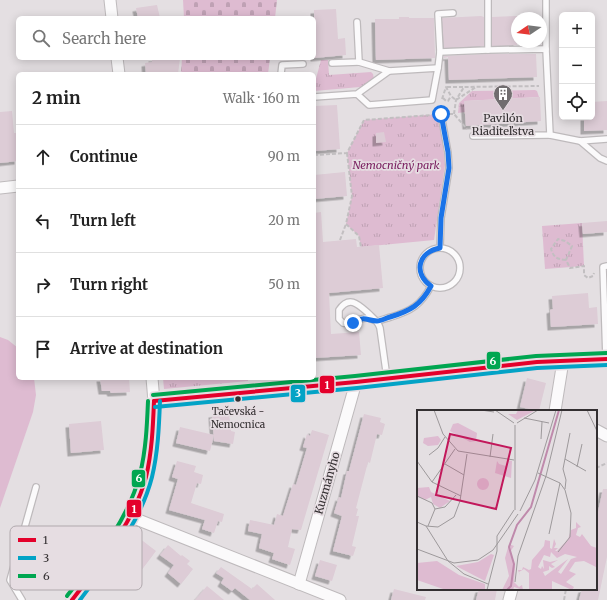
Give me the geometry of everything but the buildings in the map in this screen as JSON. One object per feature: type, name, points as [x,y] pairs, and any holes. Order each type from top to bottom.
[{"type":"street","points":[[110,0],[112,16]]},
{"type":"street","points":[[117,60],[119,72]]},
{"type":"street","points":[[0,188],[16,186]]},
{"type":"street","points":[[154,401],[356,382],[537,362],[607,358]]},
{"type":"street","points":[[557,410],[563,361]]},
{"type":"street","points":[[124,526],[130,517],[144,485],[151,447],[154,401],[152,380]]},
{"type":"street","name":"Kuzmányho","points":[[299,584],[356,382]]},
{"type":"street","points":[[597,431],[607,436]]},
{"type":"street","points":[[130,517],[340,600]]},
{"type":"street","points":[[72,600],[80,590]]},
{"type":"street","points":[[509,600],[512,590]]},
{"type":"lane","points":[[488,0],[488,50]]},
{"type":"lane","points":[[546,0],[546,49],[550,135]]},
{"type":"lane","points":[[357,94],[369,105],[432,100],[440,52],[438,14],[453,13]]},
{"type":"lane","points":[[357,22],[359,62]]},
{"type":"lane","points":[[440,52],[546,49]]},
{"type":"lane","points":[[332,64],[359,62],[389,71],[438,68]]},
{"type":"lane","points":[[281,72],[282,65],[303,64]]},
{"type":"lane","points":[[316,97],[357,94],[389,71]]},
{"type":"lane","points":[[440,248],[441,218],[449,168],[448,152],[441,114]]},
{"type":"lane","points":[[474,136],[550,135],[580,141],[607,138]]},
{"type":"lane","points":[[580,141],[600,158],[607,161]]},
{"type":"lane","points":[[440,248],[446,249],[456,257],[459,269],[458,276],[450,285],[444,287],[431,286],[422,277],[420,270],[420,264],[427,253],[433,249],[440,248]]},
{"type":"lane","points":[[607,266],[603,267],[607,358]]},
{"type":"lane","points":[[387,378],[380,328],[377,321],[357,303],[346,302],[339,310],[340,319],[343,323],[348,324],[367,318],[377,321],[401,314],[414,308],[425,297],[431,286]]},
{"type":"lane","points":[[25,526],[36,487]]},
{"type":"lane","points":[[16,590],[22,600]]},
{"type":"path","points":[[434,88],[548,86]]},
{"type":"path","points":[[454,114],[456,100],[464,87]]},
{"type":"path","points":[[456,100],[476,87]]},
{"type":"path","points":[[446,88],[451,96],[456,100]]},
{"type":"path","points":[[441,114],[440,102],[446,88]]},
{"type":"path","points":[[443,98],[448,101],[451,96]]},
{"type":"path","points":[[340,240],[346,224],[352,196],[347,153],[364,120],[454,114],[474,136]]},
{"type":"path","points":[[316,155],[347,153]]},
{"type":"path","points":[[346,224],[359,236],[361,247]]},
{"type":"path","points":[[566,260],[557,259],[553,256],[551,249],[558,239],[565,241],[572,246],[566,260],[570,268],[584,266],[584,275],[588,278],[593,276],[595,272]]},
{"type":"path","points":[[597,468],[607,463]]},
{"type":"path","points":[[564,600],[566,590]]},
{"type":"green space","points":[[183,0],[277,0],[275,16],[184,16]]},
{"type":"green space","points":[[182,60],[270,60],[268,72],[181,72]]},
{"type":"green space","points":[[321,60],[328,60],[329,75],[371,72],[374,79],[366,85],[360,87],[316,91],[316,79]]},
{"type":"green space","points":[[472,91],[537,91],[539,97],[465,101],[465,112],[458,113],[459,103]]},
{"type":"green space","name":"Nemocničný park","points":[[440,114],[445,165],[434,240],[361,247],[359,236],[346,224],[352,196],[347,153],[364,120]]},
{"type":"green space","points":[[582,223],[584,266],[545,269],[542,226]]},
{"type":"green space","points":[[0,337],[8,340],[16,346],[16,380],[34,380],[36,395],[33,412],[0,508]]},
{"type":"green space","points":[[163,380],[248,380],[248,381],[164,389]]},
{"type":"transit line","name":"6","points":[[316,380],[536,356],[607,353]]},
{"type":"transit line","name":"1","points":[[154,401],[356,382],[537,362],[607,359]]},
{"type":"transit line","name":"3","points":[[155,407],[357,388],[537,368],[607,365]]},
{"type":"transit line","name":"6","points":[[153,395],[312,380]]},
{"type":"transit line","name":"6","points":[[118,526],[128,508],[140,474],[144,456],[148,401]]},
{"type":"transit line","name":"1","points":[[126,526],[146,477],[150,458],[154,401]]},
{"type":"transit line","name":"3","points":[[132,526],[140,511],[152,477],[159,430],[160,401]]},
{"type":"transit line","name":"6","points":[[67,596],[72,590]]},
{"type":"transit line","name":"1","points":[[72,600],[80,590]]},
{"type":"transit line","name":"3","points":[[80,600],[87,590]]},
{"type":"place","name":"Pavilón Riaditeľstva","points":[[503,111]]},
{"type":"place","name":"Tačevská - Nemocnica","points":[[238,399]]},
{"type":"route","points":[[353,323],[367,318],[377,321],[401,314],[414,308],[425,297],[431,286],[422,277],[420,264],[427,253],[433,249],[440,248],[441,218],[449,168],[448,152],[441,114]]}]
